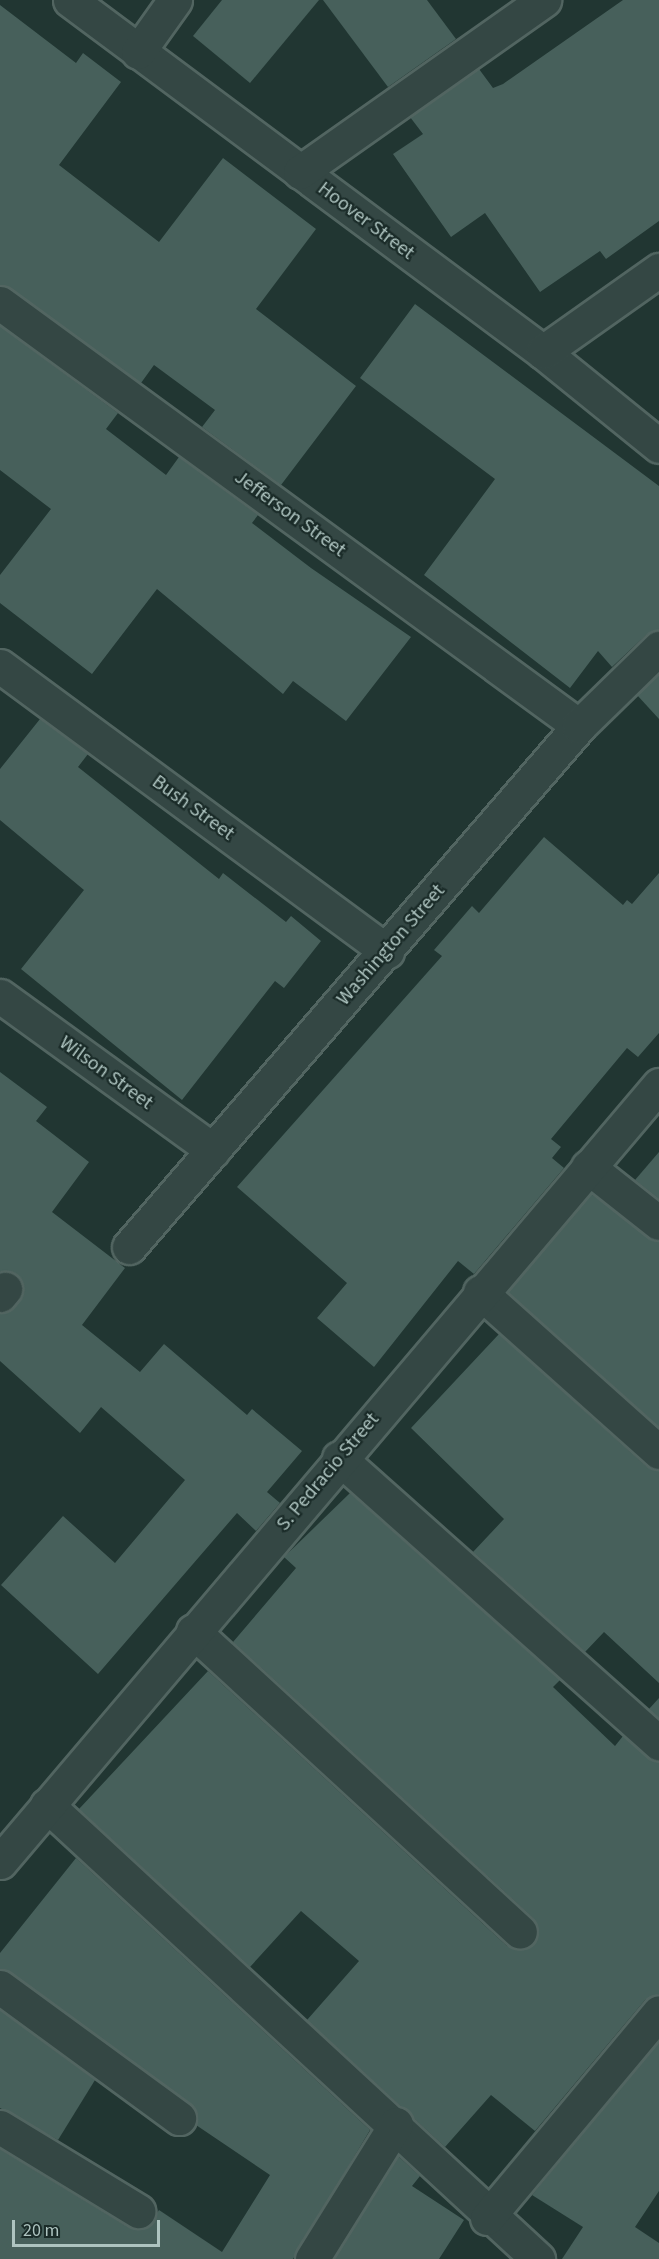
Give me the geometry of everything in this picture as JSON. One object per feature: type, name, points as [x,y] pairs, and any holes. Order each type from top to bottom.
[{"type":"street","name":"Hoover Street","points":[[70,0],[543,352],[659,446]]},
{"type":"street","points":[[138,52],[175,0]]},
{"type":"street","points":[[300,172],[544,0]]},
{"type":"street","points":[[543,352],[659,270]]},
{"type":"street","name":"Jefferson Street","points":[[0,303],[579,726]]},
{"type":"street","name":"Washington Street","points":[[129,1247],[579,726],[659,648]]},
{"type":"street","name":"Bush Street","points":[[0,666],[387,951]]},
{"type":"street","name":"Wilson Street","points":[[0,996],[213,1150]]},
{"type":"street","name":"S. Pedracio Street","points":[[0,1862],[339,1458],[659,1085]]},
{"type":"street","points":[[588,1167],[659,1223]]},
{"type":"street","points":[[480,1292],[659,1452]]},
{"type":"street","points":[[339,1458],[659,1743]]},
{"type":"street","points":[[193,1631],[520,1932]]},
{"type":"street","points":[[47,1805],[396,2124],[487,2218],[538,2259]]},
{"type":"street","points":[[0,1988],[179,2118]]},
{"type":"street","points":[[487,2218],[659,2012]]},
{"type":"street","points":[[312,2259],[396,2124]]},
{"type":"street","points":[[0,2127],[138,2211]]},
{"type":"building","points":[[222,0],[319,0],[250,83],[193,36]]},
{"type":"building","points":[[323,0],[427,0],[456,39],[388,87]]},
{"type":"building","points":[[623,0],[659,0],[659,221],[606,259],[600,251],[540,292],[485,213],[451,237],[393,154],[423,134],[410,117],[479,69],[493,88],[503,84]]},
{"type":"building","points":[[0,5],[76,63],[83,53],[121,82],[59,165],[159,242],[223,158],[316,229],[256,309],[356,386],[281,485],[202,427],[215,410],[154,365],[141,383],[0,285]]},
{"type":"building","points":[[415,304],[659,486],[659,630],[646,635],[612,667],[598,651],[570,688],[424,575],[495,479],[360,378]]},
{"type":"building","points":[[0,326],[118,413],[106,429],[166,475],[179,457],[258,515],[252,523],[311,568],[411,637],[346,721],[293,681],[283,694],[157,589],[92,674],[0,603],[0,575],[51,509],[0,470]]},
{"type":"building","points":[[659,674],[659,719],[637,695]]},
{"type":"building","points":[[40,719],[88,754],[78,767],[219,879],[223,873],[286,922],[291,916],[321,941],[284,988],[275,981],[182,1100],[21,969],[84,890],[0,820],[0,769]]},
{"type":"building","points":[[544,837],[623,905],[627,900],[632,904],[659,873],[659,1033],[638,1057],[627,1048],[551,1139],[561,1147],[552,1158],[564,1168],[474,1274],[458,1261],[374,1367],[317,1318],[347,1283],[237,1187],[442,956],[434,950],[472,906],[479,913]]},
{"type":"building","points":[[0,1072],[47,1107],[36,1121],[89,1162],[52,1212],[125,1268],[82,1325],[140,1372],[164,1344],[247,1415],[252,1409],[302,1451],[267,1492],[280,1503],[256,1531],[237,1513],[98,1674],[1,1585],[63,1516],[115,1563],[185,1480],[101,1407],[80,1433],[0,1361],[0,1313],[14,1307],[24,1292],[17,1275],[0,1271]]},
{"type":"building","points":[[659,1152],[659,1199],[635,1180]]},
{"type":"building","points":[[591,1194],[659,1241],[659,1427],[508,1292]]},
{"type":"building","points":[[499,1334],[646,1466],[659,1470],[659,1683],[604,1632],[585,1652],[473,1552],[504,1519],[411,1428]]},
{"type":"building","points":[[350,1493],[560,1680],[553,1687],[615,1746],[623,1736],[659,1761],[659,1994],[645,2000],[535,2131],[491,2095],[445,2147],[307,2020],[359,1961],[301,1911],[250,1967],[79,1809],[208,1671],[507,1946],[525,1950],[534,1944],[538,1927],[533,1918],[233,1642],[296,1568],[284,1557]]},
{"type":"building","points":[[659,1698],[659,1718],[649,1709]]},
{"type":"building","points":[[76,1858],[370,2130],[293,2259],[0,2259],[0,2149],[128,2227],[146,2229],[159,2210],[222,2252],[270,2175],[196,2125],[190,2103],[0,1969],[0,1953]]},
{"type":"building","points":[[0,2010],[95,2080],[58,2140],[0,2108]]},
{"type":"building","points":[[659,2041],[659,2191],[635,2227],[659,2243],[659,2259],[562,2259],[583,2227],[532,2195]]},
{"type":"building","points":[[398,2156],[420,2176],[412,2186],[464,2220],[439,2259],[334,2259]]}]
